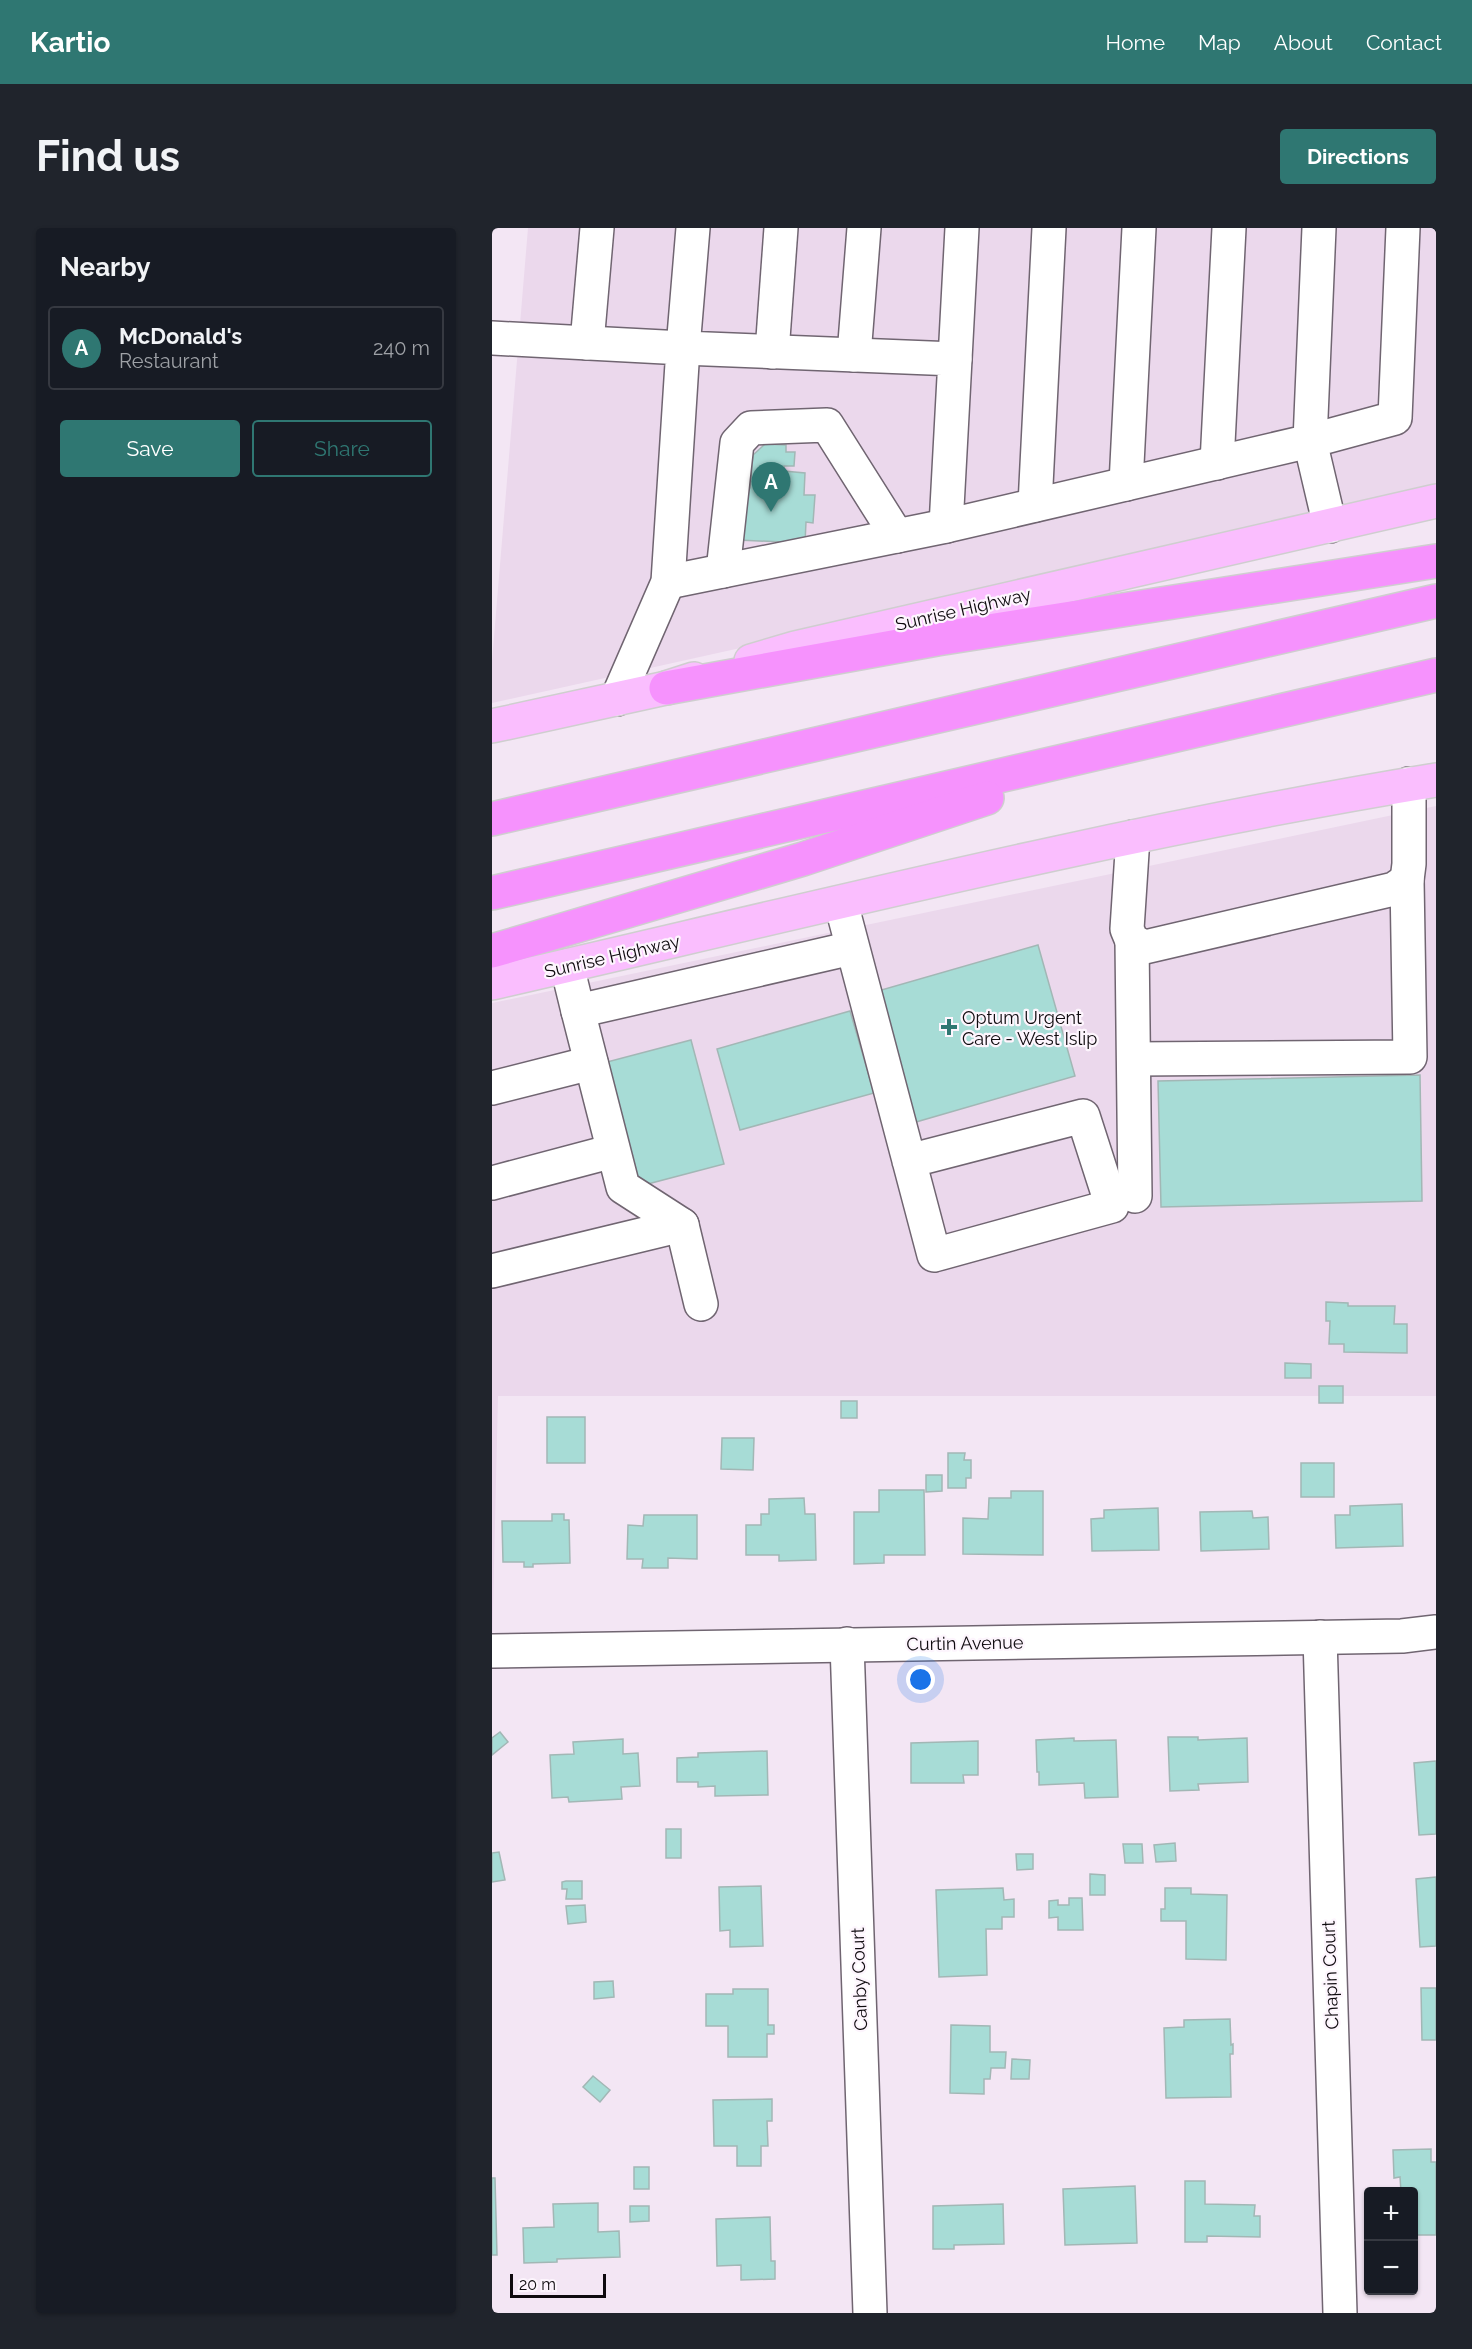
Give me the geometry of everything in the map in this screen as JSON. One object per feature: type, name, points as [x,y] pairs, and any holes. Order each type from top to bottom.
[{"type":"highway","points":[[666,688],[937,639],[1436,561]]},
{"type":"highway","points":[[492,819],[1436,601]]},
{"type":"highway","points":[[492,893],[1436,675]]},
{"type":"highway","points":[[492,951],[803,859],[1189,732]]},
{"type":"main road","name":"Sunrise Highway","points":[[492,726],[666,688],[795,648],[1436,501]]},
{"type":"main road","name":"Sunrise Highway","points":[[492,983],[1133,837],[1310,800],[1422,782]]},
{"type":"street","points":[[588,343],[597,228]]},
{"type":"street","points":[[617,699],[668,582],[693,228]]},
{"type":"street","points":[[772,352],[782,228]]},
{"type":"street","points":[[854,355],[864,228]]},
{"type":"street","points":[[946,526],[962,228]]},
{"type":"street","points":[[1035,505],[1049,228]]},
{"type":"street","points":[[1126,484],[1139,228]]},
{"type":"street","points":[[1218,463],[1229,228]]},
{"type":"street","points":[[1319,228],[1310,441],[1330,526]]},
{"type":"street","points":[[668,582],[946,526],[1310,441],[1395,418],[1403,228]]},
{"type":"street","points":[[492,338],[955,359]]},
{"type":"street","points":[[723,571],[737,443],[751,428],[827,425],[897,536]]},
{"type":"street","points":[[1134,1059],[1410,1058],[1407,880],[1422,782]]},
{"type":"street","points":[[1124,1201],[1134,1059],[1132,941],[1127,929],[1133,837]]},
{"type":"street","points":[[1132,941],[1145,947],[1394,889],[1407,880]]},
{"type":"street","points":[[841,903],[934,1255],[1124,1201]]},
{"type":"street","points":[[578,1011],[852,948]]},
{"type":"street","points":[[567,966],[622,1186],[682,1225],[701,1304]]},
{"type":"street","points":[[492,1088],[591,1063]]},
{"type":"street","points":[[909,1161],[1083,1116],[1124,1201]]},
{"type":"street","points":[[492,1183],[613,1151]]},
{"type":"street","points":[[492,1271],[682,1225]]},
{"type":"street","name":"Curtin Avenue","points":[[493,1651],[1402,1636],[1436,1632]]},
{"type":"street","name":"Chapin Court","points":[[1320,1637],[1340,2313]]},
{"type":"street","name":"Canby Court","points":[[848,1644],[870,2313]]},
{"type":"shaded area","points":[[528,228],[1436,228],[1436,494],[492,703],[492,661]]},
{"type":"shaded area","points":[[1436,806],[1436,1396],[498,1396],[492,1651],[492,1003]]},
{"type":"building","points":[[765,444],[786,445],[786,452],[795,452],[794,466],[784,466],[784,471],[805,473],[804,495],[815,495],[813,523],[806,522],[805,543],[739,540],[737,487],[750,488],[753,455]]},
{"type":"building","points":[[1038,945],[1075,1076],[916,1122],[878,991]]},
{"type":"building","points":[[850,1011],[874,1093],[740,1130],[717,1049]]},
{"type":"building","points":[[691,1040],[724,1164],[640,1186],[607,1062]]},
{"type":"building","points":[[1420,1075],[1422,1201],[1161,1207],[1158,1081]]},
{"type":"building","points":[[1326,1302],[1348,1303],[1348,1306],[1395,1306],[1394,1324],[1407,1324],[1407,1353],[1344,1352],[1344,1344],[1329,1344],[1330,1321],[1326,1321]]},
{"type":"building","points":[[1285,1363],[1311,1364],[1311,1378],[1285,1378]]},
{"type":"building","points":[[1319,1386],[1343,1386],[1343,1403],[1319,1403]]},
{"type":"building","points":[[841,1401],[857,1401],[857,1418],[841,1418]]},
{"type":"building","points":[[547,1417],[585,1417],[585,1463],[547,1463]]},
{"type":"building","points":[[722,1438],[754,1438],[753,1470],[721,1469]]},
{"type":"building","points":[[948,1453],[965,1453],[964,1460],[971,1460],[971,1478],[966,1478],[966,1488],[948,1488]]},
{"type":"building","points":[[1301,1463],[1334,1463],[1334,1497],[1301,1497]]},
{"type":"building","points":[[926,1475],[942,1475],[942,1491],[926,1492]]},
{"type":"building","points":[[879,1490],[924,1490],[925,1555],[884,1555],[884,1563],[854,1564],[854,1512],[879,1512]]},
{"type":"building","points":[[1011,1491],[1043,1491],[1043,1555],[963,1554],[963,1518],[988,1519],[989,1498],[1011,1498]]},
{"type":"building","points":[[804,1498],[805,1514],[815,1514],[816,1560],[779,1561],[779,1555],[746,1555],[746,1525],[761,1525],[761,1514],[769,1514],[769,1499]]},
{"type":"building","points":[[1402,1504],[1403,1546],[1336,1548],[1335,1515],[1350,1515],[1350,1506]]},
{"type":"building","points":[[1158,1508],[1159,1550],[1092,1551],[1091,1519],[1104,1518],[1104,1510]]},
{"type":"building","points":[[1252,1511],[1253,1518],[1268,1517],[1269,1549],[1201,1551],[1200,1512]]},
{"type":"building","points":[[552,1514],[564,1514],[564,1520],[569,1520],[570,1563],[533,1564],[533,1567],[524,1567],[524,1562],[503,1562],[502,1521],[552,1521]]},
{"type":"building","points":[[644,1515],[697,1515],[697,1559],[668,1558],[668,1568],[642,1568],[643,1559],[627,1559],[628,1525],[643,1526]]},
{"type":"building","points":[[500,1732],[508,1742],[492,1755],[492,1738]]},
{"type":"building","points":[[1168,1737],[1198,1737],[1198,1740],[1247,1738],[1248,1782],[1198,1784],[1199,1790],[1170,1791]]},
{"type":"building","points":[[1074,1738],[1074,1741],[1116,1740],[1118,1797],[1085,1798],[1084,1783],[1039,1785],[1036,1740]]},
{"type":"building","points":[[623,1739],[623,1754],[638,1753],[640,1786],[621,1787],[622,1799],[569,1802],[568,1797],[552,1798],[550,1755],[574,1754],[573,1742]]},
{"type":"building","points":[[978,1741],[978,1775],[963,1775],[964,1783],[911,1783],[911,1743]]},
{"type":"building","points":[[767,1751],[768,1795],[715,1796],[715,1786],[698,1787],[698,1782],[677,1782],[677,1758],[698,1757],[698,1753]]},
{"type":"building","points":[[1436,1761],[1436,1834],[1419,1835],[1414,1763]]},
{"type":"building","points":[[666,1829],[681,1829],[681,1858],[666,1858]]},
{"type":"building","points":[[1175,1843],[1176,1861],[1156,1862],[1154,1845]]},
{"type":"building","points":[[1123,1844],[1142,1844],[1143,1863],[1125,1863]]},
{"type":"building","points":[[499,1852],[505,1880],[492,1882],[492,1853]]},
{"type":"building","points":[[1016,1854],[1033,1854],[1033,1869],[1017,1870]]},
{"type":"building","points":[[1090,1874],[1105,1875],[1105,1895],[1090,1895]]},
{"type":"building","points":[[1436,1877],[1436,1946],[1420,1947],[1416,1879]]},
{"type":"building","points":[[582,1881],[582,1899],[566,1899],[567,1889],[562,1889],[562,1882]]},
{"type":"building","points":[[761,1886],[763,1946],[730,1947],[730,1930],[720,1931],[719,1887]]},
{"type":"building","points":[[1003,1888],[1004,1900],[1014,1899],[1014,1917],[1002,1917],[1002,1929],[986,1929],[987,1975],[939,1977],[936,1890]]},
{"type":"building","points":[[1165,1888],[1191,1888],[1191,1894],[1227,1895],[1226,1960],[1186,1959],[1186,1921],[1161,1921],[1161,1909],[1165,1909]]},
{"type":"building","points":[[1069,1898],[1082,1898],[1083,1930],[1058,1930],[1058,1917],[1049,1918],[1049,1901],[1058,1900],[1058,1905],[1069,1905]]},
{"type":"building","points":[[585,1905],[586,1922],[568,1924],[566,1906]]},
{"type":"building","points":[[613,1981],[614,1997],[594,1999],[594,1982]]},
{"type":"building","points":[[1421,1988],[1436,1988],[1436,2040],[1422,2040]]},
{"type":"building","points":[[733,1989],[768,1989],[768,2025],[774,2025],[774,2034],[767,2034],[767,2057],[728,2057],[728,2026],[706,2026],[706,1994],[733,1994]]},
{"type":"building","points":[[1230,2019],[1231,2045],[1233,2044],[1233,2054],[1230,2054],[1231,2097],[1166,2098],[1164,2028],[1184,2027],[1184,2020]]},
{"type":"building","points":[[951,2025],[990,2026],[990,2052],[1006,2052],[1005,2068],[991,2068],[990,2079],[984,2079],[984,2094],[950,2093]]},
{"type":"building","points":[[1012,2059],[1030,2060],[1029,2079],[1011,2079]]},
{"type":"building","points":[[593,2076],[610,2090],[600,2102],[583,2087]]},
{"type":"building","points":[[772,2099],[772,2121],[767,2121],[768,2146],[761,2146],[761,2166],[737,2166],[737,2146],[714,2146],[713,2100]]},
{"type":"building","points":[[1431,2149],[1431,2162],[1436,2162],[1436,2235],[1418,2235],[1418,2187],[1401,2187],[1400,2177],[1394,2178],[1393,2150]]},
{"type":"building","points":[[634,2167],[649,2167],[649,2189],[634,2189]]},
{"type":"building","points":[[492,2178],[495,2178],[497,2255],[492,2255]]},
{"type":"building","points":[[1185,2181],[1205,2181],[1205,2204],[1255,2205],[1254,2216],[1260,2216],[1260,2237],[1207,2236],[1207,2242],[1185,2242]]},
{"type":"building","points":[[1135,2186],[1137,2243],[1065,2245],[1063,2189]]},
{"type":"building","points":[[598,2203],[598,2232],[619,2231],[620,2257],[557,2259],[557,2262],[524,2263],[523,2228],[554,2227],[553,2204]]},
{"type":"building","points":[[1003,2204],[1004,2244],[954,2245],[954,2249],[933,2249],[933,2206]]},
{"type":"building","points":[[630,2206],[649,2206],[649,2221],[630,2222]]},
{"type":"building","points":[[770,2217],[771,2261],[775,2261],[775,2279],[741,2280],[741,2265],[717,2266],[716,2219]]},
{"type":"place","name":"McDonald's","points":[[771,512]]},
{"type":"place","name":"Optum Urgent Care - West Islip","points":[[949,1027]]}]
